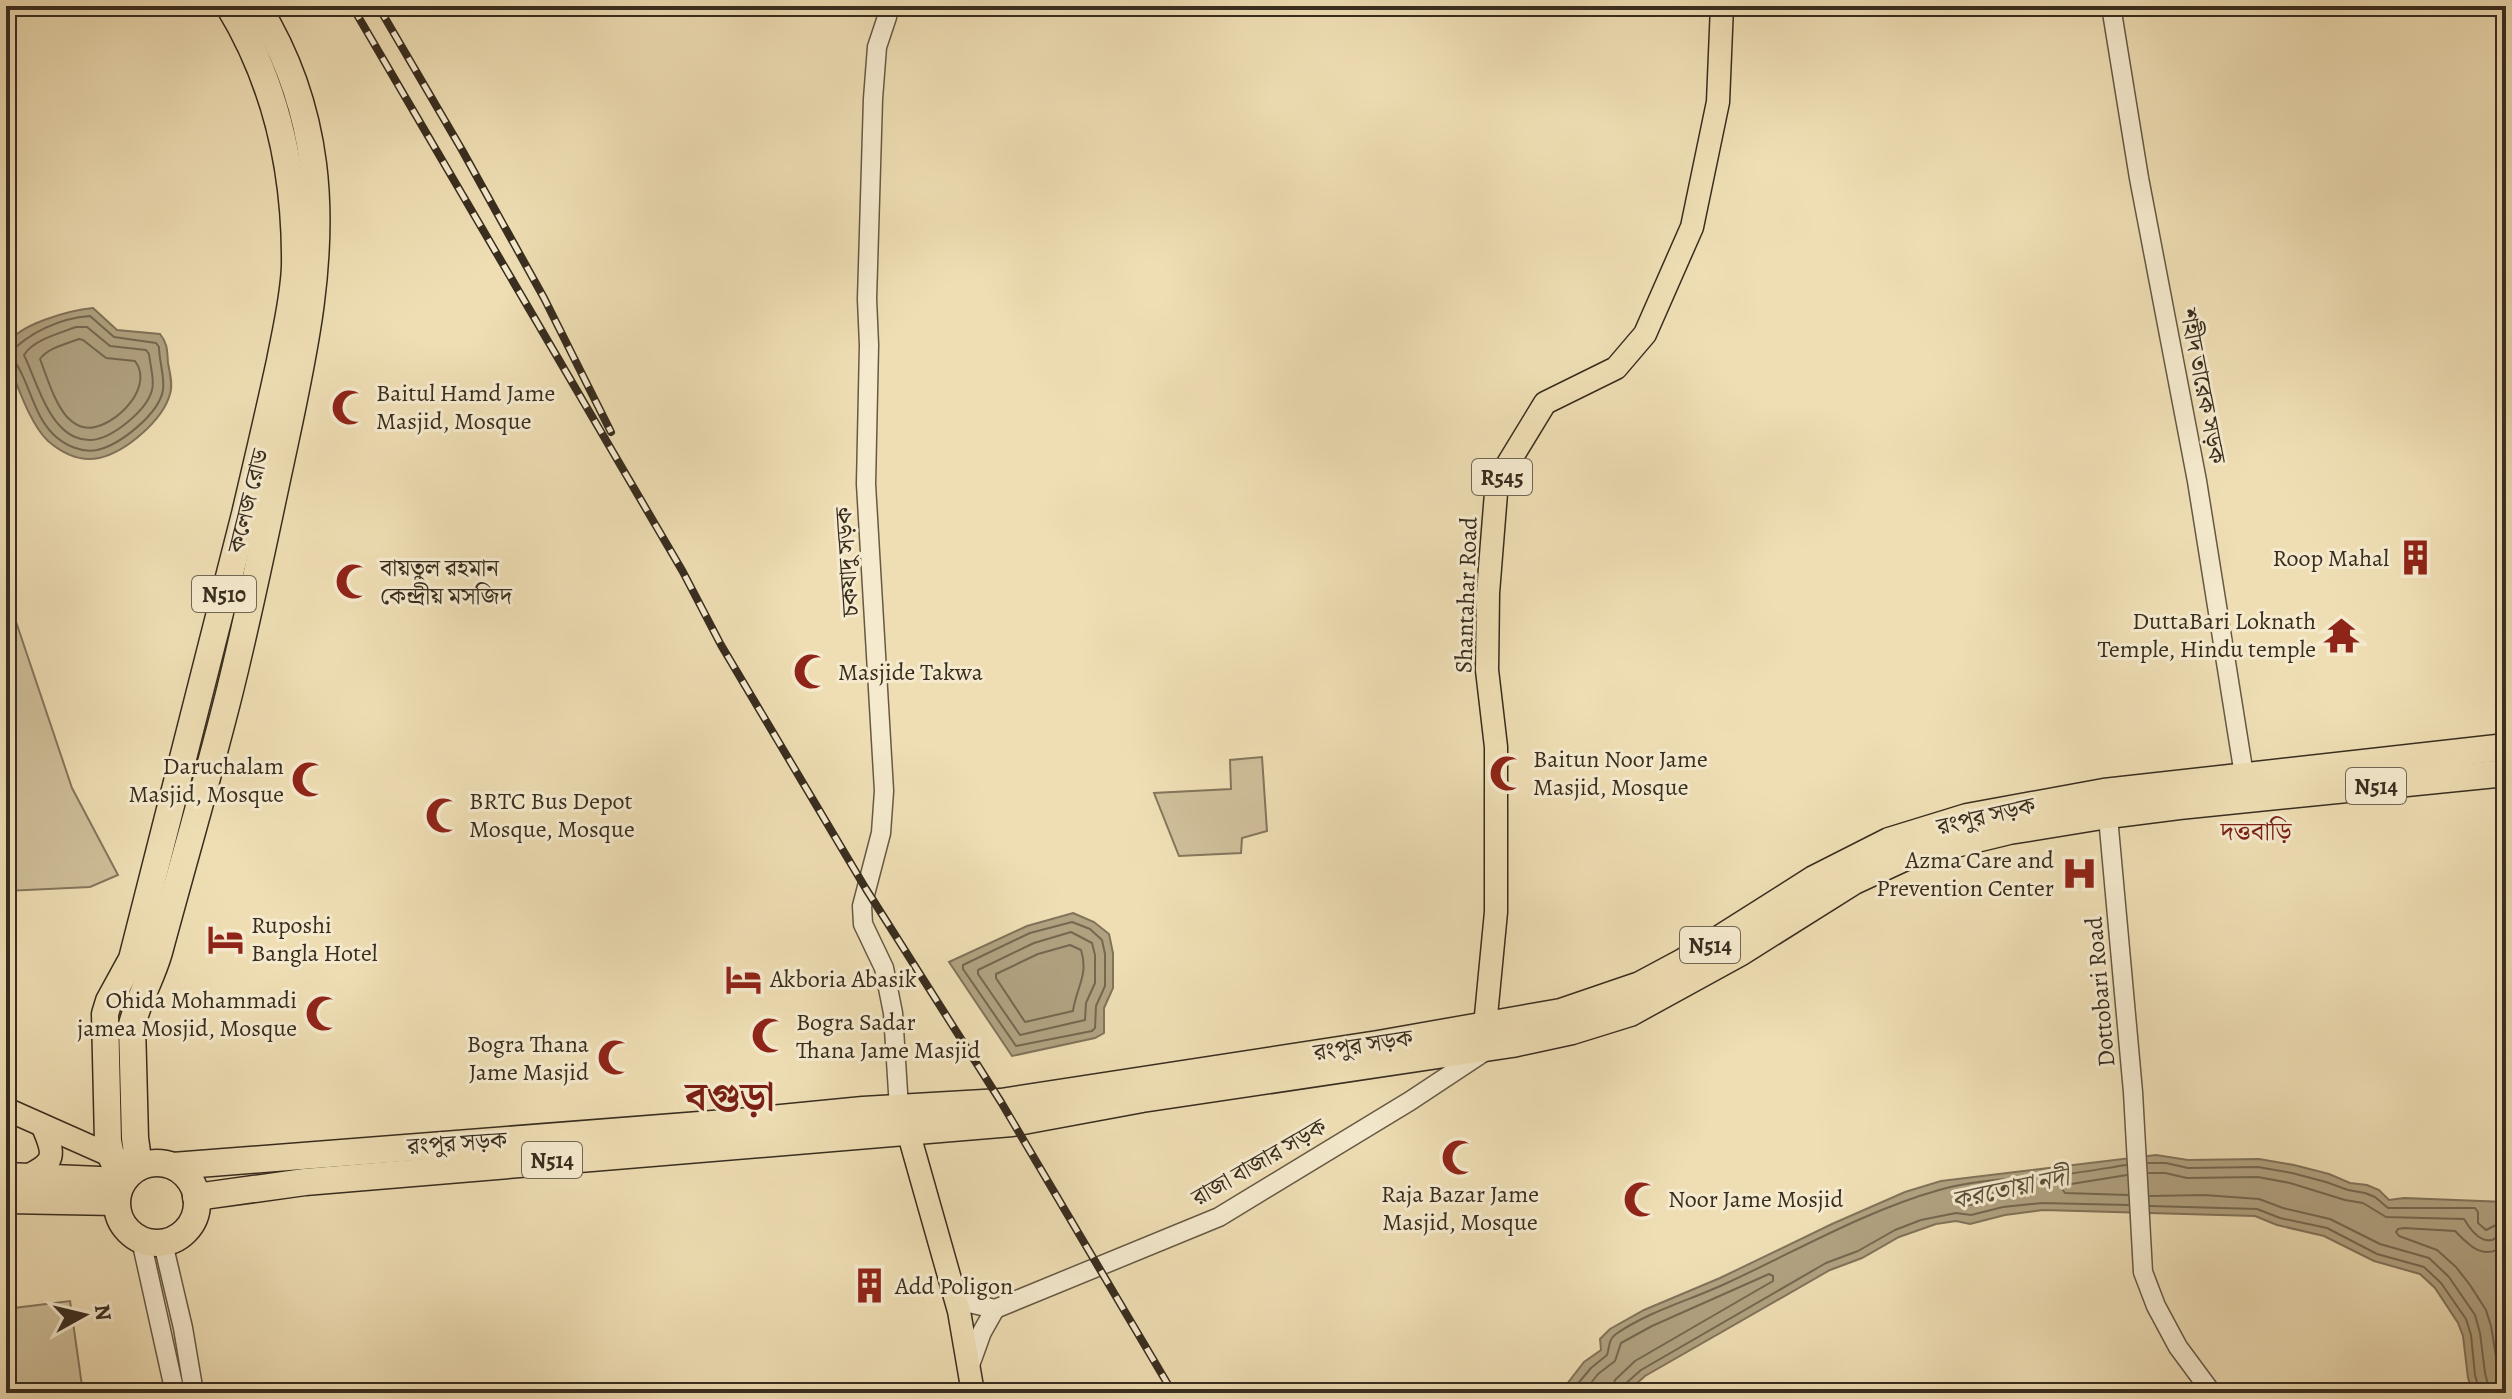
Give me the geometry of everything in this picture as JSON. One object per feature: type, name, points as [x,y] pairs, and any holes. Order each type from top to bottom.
[{"type":"highway","name":"কলেজ রোড","points":[[126,1183],[135,1138],[132,1025],[154,970],[156,916],[178,776],[265,432],[295,268],[286,150],[247,14]]},
{"type":"highway","name":"কলেজ রোড","points":[[126,1183],[111,1156],[106,1095],[105,1014],[109,1001],[156,916],[205,784],[263,544],[306,337],[313,277],[316,217],[313,166],[303,111],[286,61],[247,14]]},
{"type":"highway","name":"রংপুর সড়ক","points":[[196,1197],[305,1182],[903,1119],[1001,1102],[1487,1037],[1640,985],[1683,962],[1814,879],[1897,837],[1967,817],[2246,787],[2506,747]]},
{"type":"highway","name":"N514","points":[[2246,787],[2506,773]]},
{"type":"highway","points":[[178,776],[205,784]]},
{"type":"highway","name":"রংপুর সড়ক","points":[[173,1166],[903,1119]]},
{"type":"highway","points":[[6,1200],[126,1183],[150,1163],[173,1166],[192,1184],[196,1197],[195,1216],[190,1225],[183,1234],[152,1242],[131,1234],[118,1214],[126,1183]]},
{"type":"highway","points":[[16,1176],[126,1183]]},
{"type":"main road","name":"Shantahar Road","points":[[1487,1037],[1496,912],[1496,747],[1487,657],[1488,593],[1496,493],[1506,467],[1545,403],[1616,368],[1645,334],[1692,227],[1718,102],[1722,6]]},
{"type":"main road","points":[[6,1109],[111,1156]]},
{"type":"main road","points":[[903,1119],[954,1293],[973,1393]]},
{"type":"main road","points":[[16,1176],[42,1169],[49,1162],[52,1146],[43,1127]]},
{"type":"street","name":"চকযাদু সড়ক","points":[[886,6],[887,17],[877,47],[873,99],[866,484],[884,791],[881,833],[862,906],[863,924],[884,968],[893,1013],[903,1119]]},
{"type":"street","name":"শহীদ তারেক সড়ক","points":[[2111,6],[2139,178],[2197,481],[2246,787]]},
{"type":"street","name":"Dottobari Road","points":[[2106,803],[2133,1092],[2143,1272],[2156,1306],[2178,1347],[2212,1393]]},
{"type":"street","name":"রাজা বাজার সড়ক","points":[[995,1309],[1219,1217],[1410,1101],[1487,1037]]},
{"type":"street","points":[[152,1242],[175,1393]]},
{"type":"street","points":[[152,1242],[183,1328],[194,1393]]},
{"type":"street","points":[[954,1293],[969,1303],[995,1309],[982,1332],[969,1368]]},
{"type":"shaded area","points":[[6,592],[72,788],[118,875],[90,887],[6,891]]},
{"type":"shaded area","points":[[1262,757],[1267,831],[1242,838],[1241,853],[1179,856],[1154,793],[1231,789],[1230,760]]},
{"type":"shaded area","points":[[70,1301],[83,1393],[6,1393],[6,1309]]},
{"type":"water","points":[[93,308],[117,330],[160,334],[167,348],[171,387],[160,414],[142,434],[110,455],[85,459],[59,449],[41,433],[24,402],[6,352],[12,338],[21,331],[59,315]]},
{"type":"water","points":[[1073,913],[1094,922],[1109,934],[1113,953],[1113,988],[1104,1008],[1104,1033],[1095,1038],[1012,1056],[949,962],[1027,926]]},
{"type":"water","name":"করতোয়া নদী","points":[[2156,1155],[2188,1160],[2259,1159],[2294,1165],[2350,1183],[2367,1185],[2379,1190],[2389,1200],[2506,1202],[2506,1393],[2473,1393],[2458,1323],[2435,1288],[2420,1274],[2374,1261],[2324,1236],[2277,1225],[2255,1216],[2043,1210],[1970,1224],[1956,1221],[1936,1224],[1899,1237],[1862,1258],[1830,1270],[1645,1376],[1626,1393],[1560,1393],[1584,1362],[1601,1350],[1600,1339],[1610,1329],[1644,1310],[1905,1192],[1941,1181]]},
{"type":"railway","points":[[352,6],[683,572],[721,645],[866,889],[1001,1102],[1173,1393]]},
{"type":"railway","points":[[378,6],[544,298],[611,432]]},
{"type":"place","name":"Baitul Hamd Jame Masjid, Mosque","points":[[350,407]]},
{"type":"place","name":"Roop Mahal","points":[[2415,558]]},
{"type":"place","name":"বায়তুল রহমান কেন্দ্রীয় মসজিদ","points":[[354,582]]},
{"type":"place","name":"DuttaBari Loknath Temple, Hindu temple","points":[[2342,635]]},
{"type":"place","name":"Masjide Takwa","points":[[812,672]]},
{"type":"place","name":"Baitun Noor Jame Masjid, Mosque","points":[[1507,773]]},
{"type":"place","name":"Daruchalam Masjid, Mosque","points":[[310,780]]},
{"type":"place","name":"BRTC Bus Depot Mosque, Mosque","points":[[443,815]]},
{"type":"place","name":"Azma Care and Prevention Center","points":[[2080,874]]},
{"type":"place","name":"Ruposhi Bangla Hotel","points":[[225,939]]},
{"type":"place","name":"Akboria Abasik","points":[[744,979]]},
{"type":"place","name":"Ohida Mohammadi jamea Mosjid, Mosque","points":[[323,1014]]},
{"type":"place","name":"Bogra Sadar Thana Jame Masjid","points":[[770,1036]]},
{"type":"place","name":"Bogra Thana Jame Masjid","points":[[615,1058]]},
{"type":"place","name":"Raja Bazar Jame Masjid, Mosque","points":[[1460,1157]]},
{"type":"place","name":"Noor Jame Mosjid","points":[[1642,1199]]},
{"type":"place","name":"Add Poligon","points":[[869,1286]]},
{"type":"district","name":"দত্তবাড়ি","points":[[2256,831]]},
{"type":"district","name":"বগুড়া","points":[[730,1096]]}]
